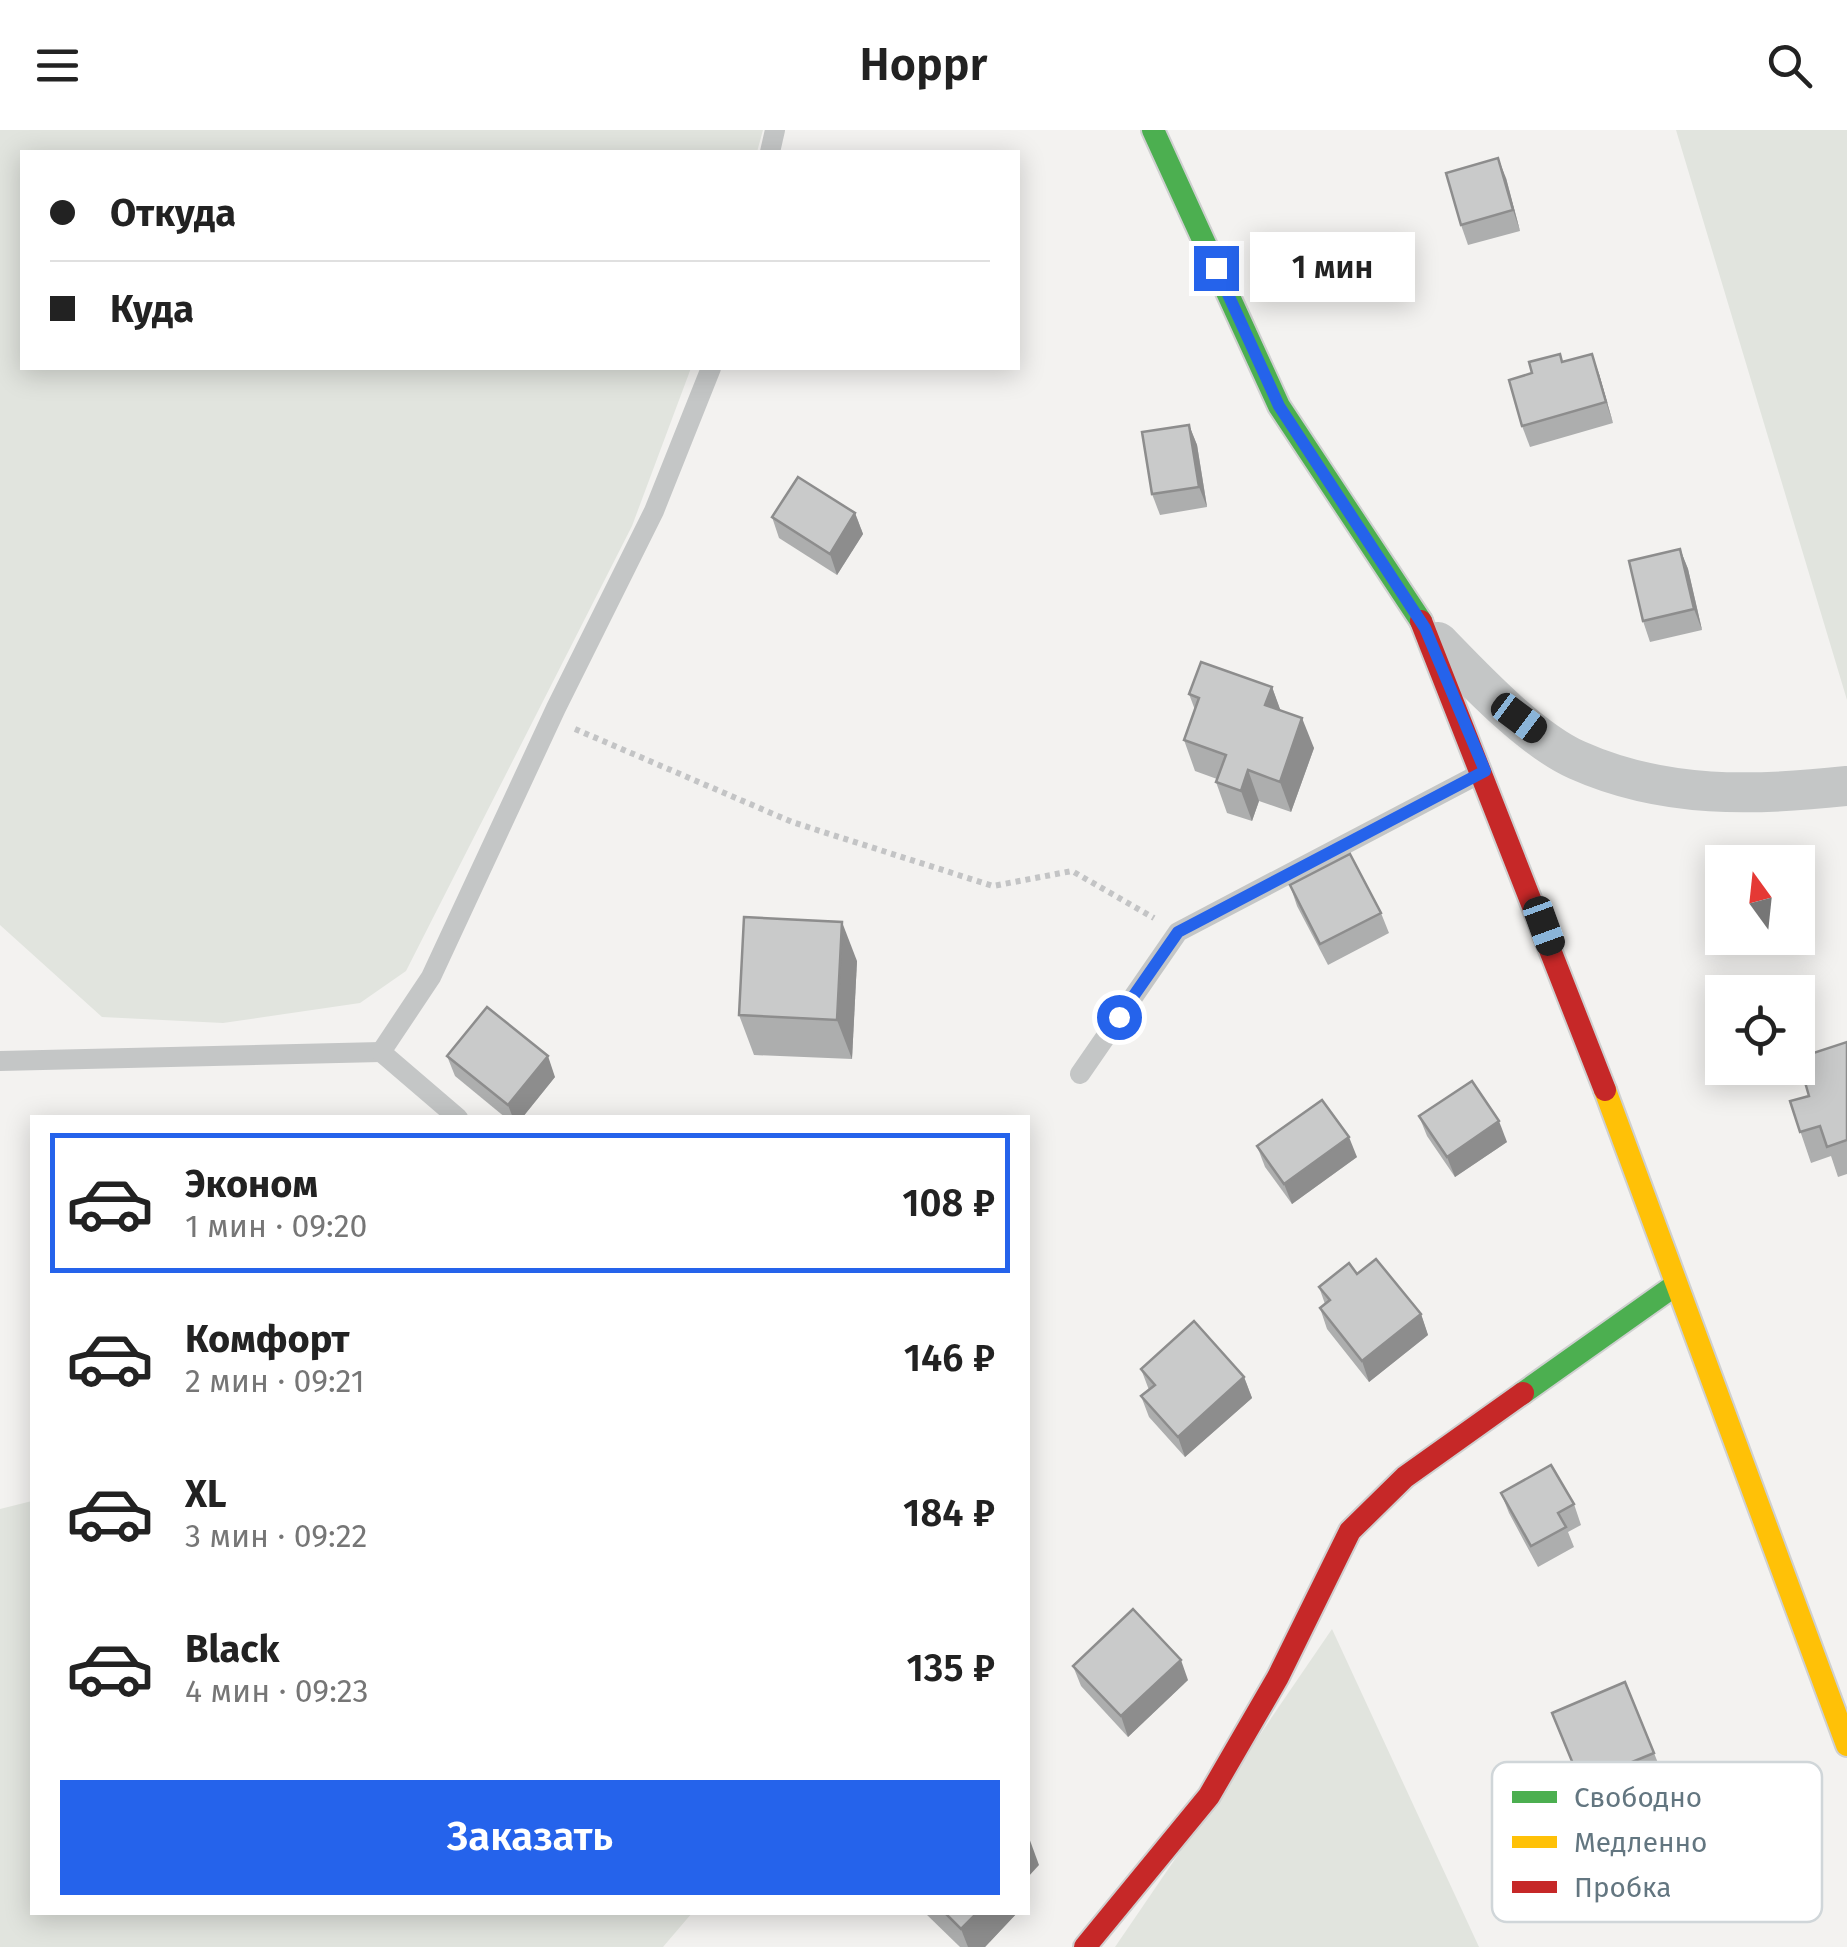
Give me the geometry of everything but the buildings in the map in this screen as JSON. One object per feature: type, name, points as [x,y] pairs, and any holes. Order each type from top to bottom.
[{"type":"street","points":[[1153,130],[1279,406],[1425,628],[1485,771],[1847,1745]]},
{"type":"street","points":[[1425,628],[1492,697],[1574,759],[1654,786],[1758,795],[1847,786]]},
{"type":"street","points":[[1085,1947],[1208,1796],[1278,1677],[1350,1531],[1406,1476],[1674,1286]]},
{"type":"lane","points":[[381,1052],[431,977],[551,718],[654,511],[709,370]]},
{"type":"lane","points":[[1080,1074],[1178,932],[1485,771]]},
{"type":"lane","points":[[0,1062],[381,1052],[454,1115]]},
{"type":"path","points":[[551,718],[792,822],[994,886],[1072,870],[1178,932]]},
{"type":"shaded area","points":[[0,130],[763,130],[758,150],[20,150],[20,370],[690,370],[632,526],[406,971],[360,1003],[223,1023],[102,1017],[0,925]]},
{"type":"shaded area","points":[[1676,130],[1847,130],[1847,700]]},
{"type":"shaded area","points":[[30,1502],[30,1915],[690,1915],[663,1947],[0,1947],[0,1509]]},
{"type":"shaded area","points":[[1332,1629],[1479,1947],[1115,1947]]},
{"type":"traffic: fast","points":[[1153,130],[1279,406],[1421,621]]},
{"type":"traffic: fast","points":[[1523,1393],[1674,1286]]},
{"type":"traffic: slow","points":[[1605,1090],[1847,1745]]},
{"type":"traffic: jam","points":[[1421,621],[1605,1090]]},
{"type":"traffic: jam","points":[[1085,1947],[1209,1796],[1278,1677],[1350,1531],[1405,1477],[1523,1393]]},
{"type":"route","points":[[1119,1017],[1178,932],[1485,771],[1425,628],[1279,406],[1216,268]]}]
